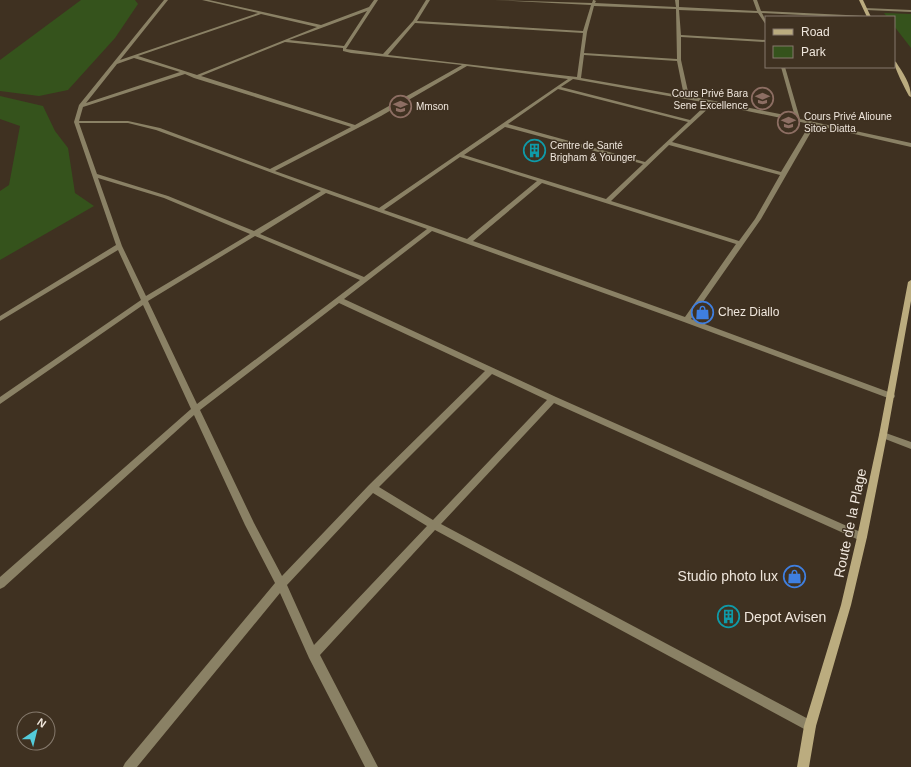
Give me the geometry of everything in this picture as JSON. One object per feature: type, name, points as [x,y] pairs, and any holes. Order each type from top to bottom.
[{"type":"main road","points":[[861,0],[869,16]]},
{"type":"main road","points":[[895,64],[904,79],[911,96]]},
{"type":"main road","name":"Route de la Plage","points":[[805,766],[810,726],[846,605],[862,537],[891,396],[911,282]]},
{"type":"street","points":[[166,0],[81,106],[76,122],[119,246],[250,525],[281,584],[313,654],[372,767]]},
{"type":"street","points":[[204,0],[323,26]]},
{"type":"street","points":[[345,47],[376,0]]},
{"type":"street","points":[[385,55],[414,22],[428,0]]},
{"type":"street","points":[[496,0],[594,2],[678,8],[845,16]]},
{"type":"street","points":[[677,0],[679,60],[687,97]]},
{"type":"street","points":[[754,0],[765,22]]},
{"type":"street","points":[[579,79],[585,32],[594,2]]},
{"type":"street","points":[[196,77],[283,41],[371,8]]},
{"type":"street","points":[[866,9],[911,11]]},
{"type":"street","points":[[114,63],[261,13]]},
{"type":"street","points":[[414,22],[585,32]]},
{"type":"street","points":[[679,36],[765,41]]},
{"type":"street","points":[[283,41],[345,47]]},
{"type":"street","points":[[345,47],[344,50],[346,51],[572,78],[687,97],[911,145]]},
{"type":"street","points":[[582,54],[679,60]]},
{"type":"street","points":[[133,56],[355,127]]},
{"type":"street","points":[[270,171],[402,102],[466,65]]},
{"type":"street","points":[[783,68],[798,120]]},
{"type":"street","points":[[81,106],[183,73]]},
{"type":"street","points":[[380,210],[572,78]]},
{"type":"street","points":[[558,88],[690,121]]},
{"type":"street","points":[[607,200],[712,102]]},
{"type":"street","points":[[76,122],[115,121],[143,125],[470,241],[891,396]]},
{"type":"street","points":[[687,320],[758,219],[813,123]]},
{"type":"street","points":[[504,125],[647,164]]},
{"type":"street","points":[[668,143],[783,174]]},
{"type":"street","points":[[459,156],[607,200],[740,243]]},
{"type":"street","points":[[95,175],[166,197],[364,279]]},
{"type":"street","points":[[470,241],[542,180]]},
{"type":"street","points":[[0,401],[145,300],[326,191]]},
{"type":"street","points":[[0,584],[196,409],[431,228]]},
{"type":"street","points":[[0,319],[119,246]]},
{"type":"street","points":[[338,300],[553,399],[862,537]]},
{"type":"street","points":[[129,767],[281,584],[372,488],[491,370]]},
{"type":"street","points":[[313,654],[553,399]]},
{"type":"street","points":[[883,435],[911,446]]},
{"type":"street","points":[[372,488],[434,525],[810,726]]},
{"type":"green space","points":[[81,0],[135,0],[138,4],[115,38],[68,90],[39,96],[0,91],[0,60]]},
{"type":"green space","points":[[884,13],[911,14],[911,48],[895,27],[895,16],[886,16]]},
{"type":"green space","points":[[0,96],[43,106],[55,131],[68,148],[75,193],[94,206],[0,260],[0,191],[9,185],[20,126],[0,119]]},
{"type":"place","name":"Cours Privé Bara Sene Excellence","points":[[763,99]]},
{"type":"place","name":"Mmson","points":[[400,106]]},
{"type":"place","name":"Cours Privé Alioune Sitoe Diatta","points":[[788,122]]},
{"type":"place","name":"Centre de Santé Brigham & Younger","points":[[535,151]]},
{"type":"place","name":"Chez Diallo","points":[[703,312]]},
{"type":"place","name":"Studio photo lux","points":[[794,576]]},
{"type":"place","name":"Depot Avisen","points":[[728,617]]}]
